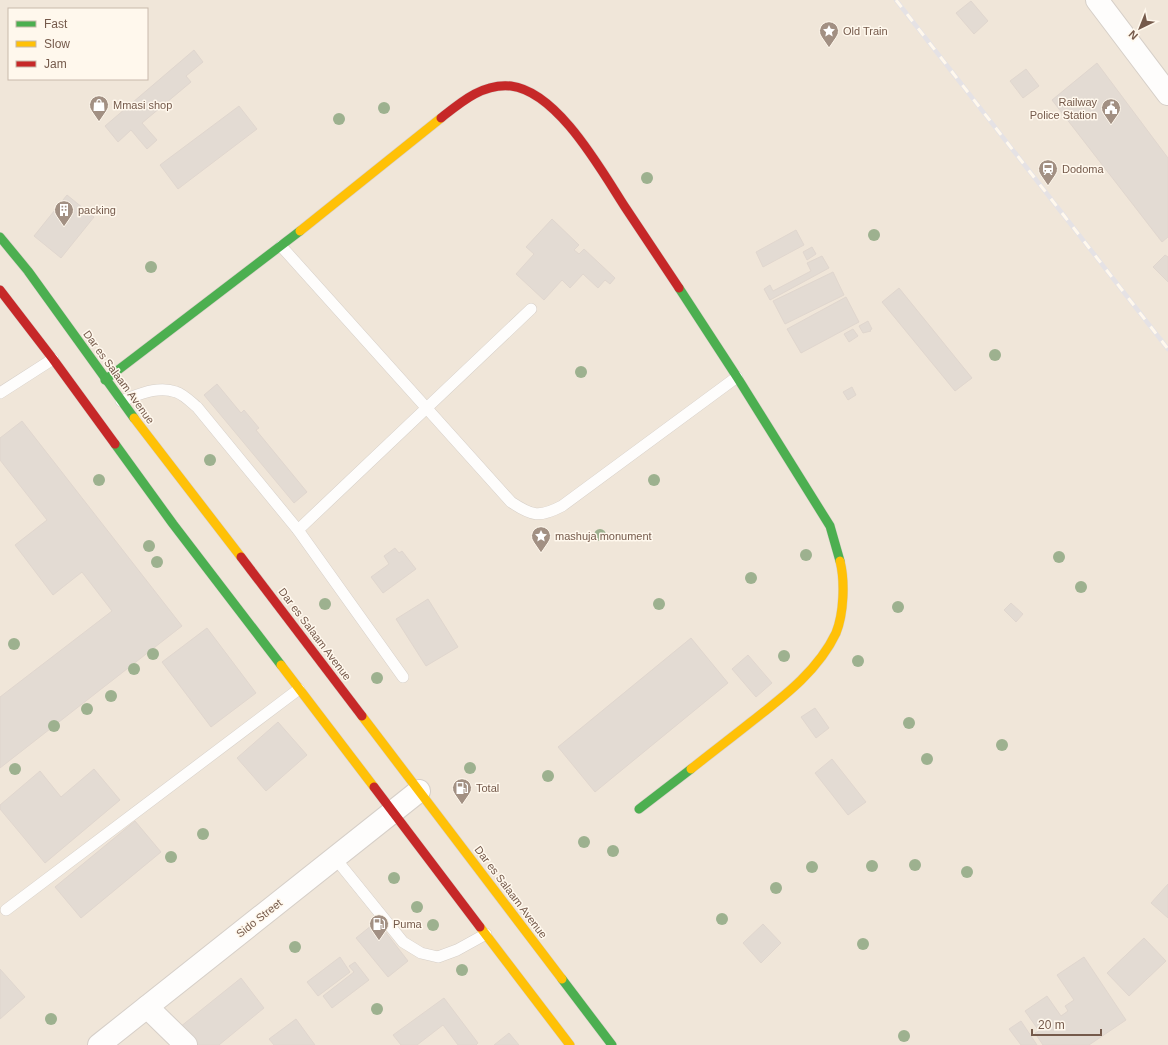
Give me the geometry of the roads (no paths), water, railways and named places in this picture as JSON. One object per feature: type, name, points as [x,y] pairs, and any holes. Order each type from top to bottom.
[{"type":"main road","points":[[105,380],[281,246],[458,104],[481,90],[497,87],[514,86],[533,94],[562,118],[583,142],[737,376],[830,526],[842,569],[843,604],[836,632],[822,655],[799,683],[639,809]]},
{"type":"main road","name":"Dar es Salaam Avenue","points":[[0,237],[28,271],[105,380],[612,1045]]},
{"type":"main road","points":[[0,290],[53,359],[169,518],[570,1045]]},
{"type":"street","points":[[1097,0],[1168,94]]},
{"type":"street","name":"Sido Street","points":[[100,1045],[419,791]]},
{"type":"street","points":[[147,1007],[186,1045]]},
{"type":"lane","points":[[281,246],[512,502],[526,512],[536,514],[549,513],[562,506],[737,376]]},
{"type":"lane","points":[[298,530],[531,309]]},
{"type":"lane","points":[[0,393],[53,359]]},
{"type":"lane","points":[[121,401],[155,390],[166,389],[178,392],[197,407],[298,530],[403,677]]},
{"type":"lane","points":[[6,910],[299,689]]},
{"type":"lane","points":[[335,858],[403,942],[421,954],[438,957],[457,950],[486,934]]},
{"type":"railway","points":[[896,0],[1168,349]]},
{"type":"place","name":"Old Train","points":[[829,48]]},
{"type":"place","name":"Mmasi shop","points":[[99,122]]},
{"type":"place","name":"Railway Police Station","points":[[1111,125]]},
{"type":"place","name":"Dodoma","points":[[1048,186]]},
{"type":"place","name":"packing","points":[[64,227]]},
{"type":"place","name":"mashuja monument","points":[[541,553]]},
{"type":"place","name":"Total","points":[[462,805]]},
{"type":"place","name":"Puma","points":[[379,941]]}]
